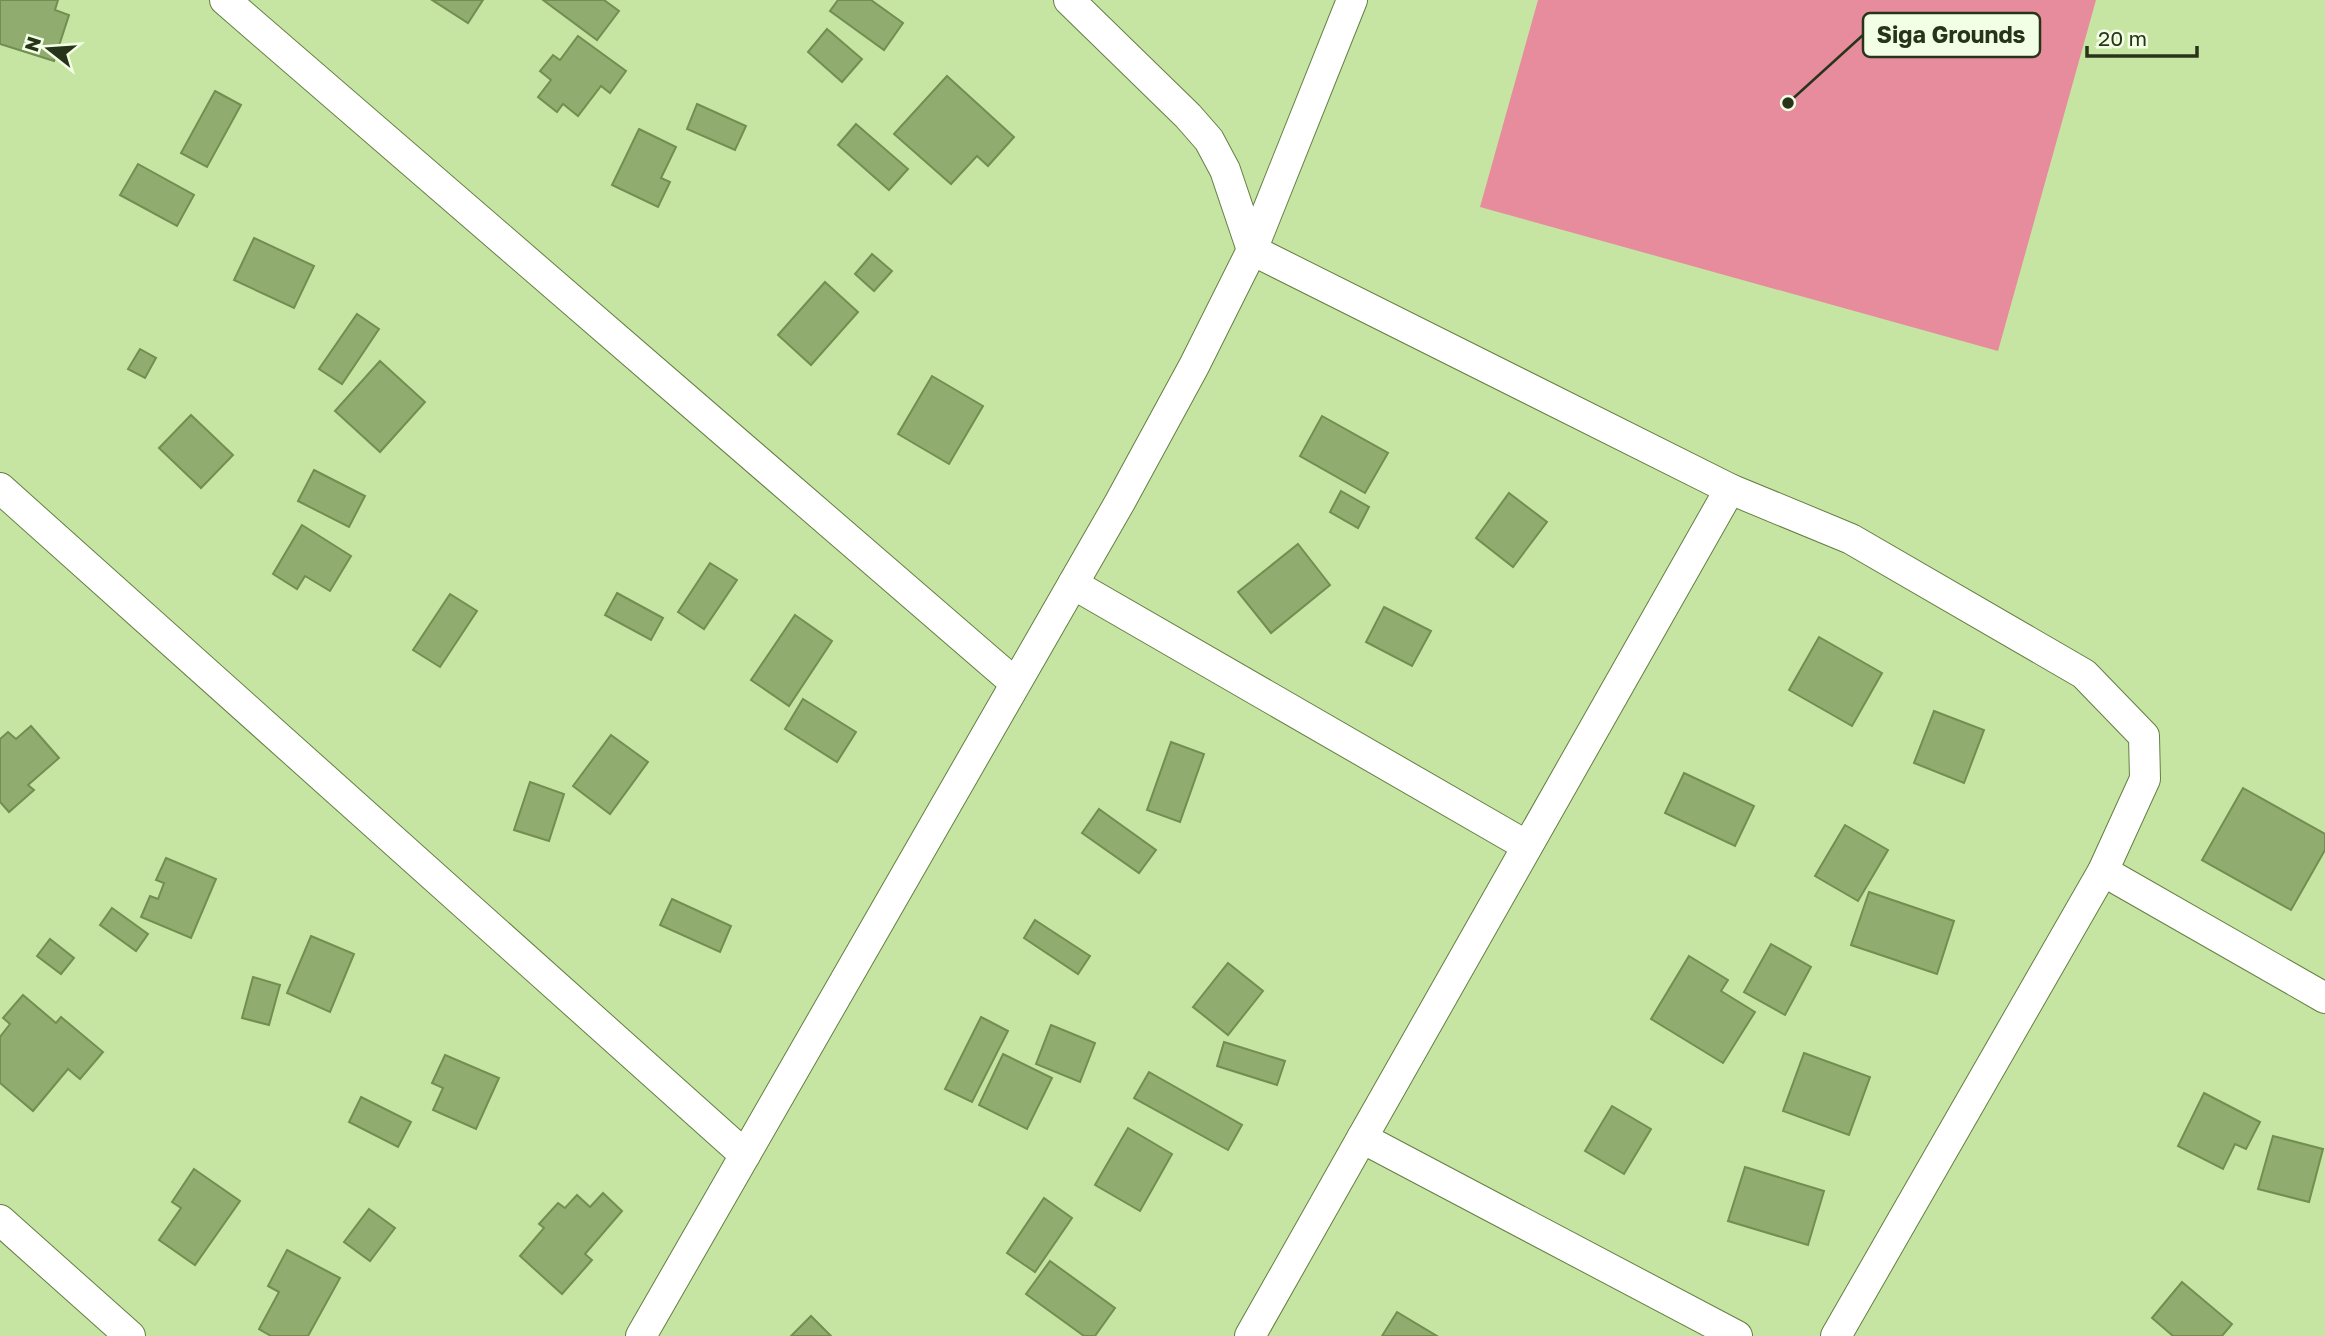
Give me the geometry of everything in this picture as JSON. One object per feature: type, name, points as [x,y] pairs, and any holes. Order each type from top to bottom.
[{"type":"street","points":[[225,0],[1015,683]]},
{"type":"street","points":[[1069,0],[1188,116],[1209,140],[1226,170],[1252,250],[1730,489],[1851,539],[2084,674],[2144,736],[2145,779],[2103,871],[1836,1336]]},
{"type":"street","points":[[641,1336],[1073,584],[1188,377],[1252,250],[1352,0]]},
{"type":"street","points":[[0,488],[745,1155]]},
{"type":"street","points":[[1250,1336],[1730,489]]},
{"type":"street","points":[[1073,584],[1527,846]]},
{"type":"street","points":[[2103,871],[2325,998]]},
{"type":"street","points":[[1362,1139],[1737,1336]]},
{"type":"street","points":[[0,1220],[130,1336]]},
{"type":"shaded area","points":[[1538,0],[2096,0],[1998,351],[1480,207]]},
{"type":"building","points":[[0,0],[58,0],[55,10],[69,15],[54,61],[0,44]]},
{"type":"building","points":[[432,0],[483,0],[468,23]]},
{"type":"building","points":[[543,0],[604,0],[619,11],[597,40]]},
{"type":"building","points":[[838,0],[871,0],[903,23],[884,50],[830,11]]},
{"type":"building","points":[[827,29],[862,59],[842,82],[808,52]]},
{"type":"building","points":[[578,36],[626,71],[610,93],[601,86],[578,116],[563,104],[557,112],[538,97],[551,80],[540,71],[553,55],[560,60]]},
{"type":"building","points":[[947,76],[1014,137],[988,166],[977,156],[951,184],[894,134]]},
{"type":"building","points":[[215,91],[241,105],[207,167],[181,153]]},
{"type":"building","points":[[697,104],[746,126],[735,150],[687,129]]},
{"type":"building","points":[[856,124],[908,169],[889,190],[838,145]]},
{"type":"building","points":[[639,129],[676,147],[661,178],[670,182],[658,207],[612,185]]},
{"type":"building","points":[[138,164],[194,195],[177,226],[120,195]]},
{"type":"building","points":[[254,238],[314,266],[294,308],[234,280]]},
{"type":"building","points":[[872,254],[892,271],[874,291],[855,274]]},
{"type":"building","points":[[825,282],[858,312],[811,365],[778,335]]},
{"type":"building","points":[[357,314],[379,329],[342,384],[319,369]]},
{"type":"building","points":[[140,349],[156,358],[145,378],[128,369]]},
{"type":"building","points":[[380,361],[425,402],[380,452],[335,411]]},
{"type":"building","points":[[932,376],[983,406],[949,464],[898,434]]},
{"type":"building","points":[[191,415],[233,455],[201,488],[159,448]]},
{"type":"building","points":[[1322,416],[1388,453],[1365,493],[1300,456]]},
{"type":"building","points":[[314,470],[365,496],[349,527],[298,501]]},
{"type":"building","points":[[1341,491],[1369,507],[1358,528],[1330,512]]},
{"type":"building","points":[[1509,493],[1547,522],[1513,567],[1476,538]]},
{"type":"building","points":[[302,525],[351,556],[330,591],[305,576],[297,589],[273,574]]},
{"type":"building","points":[[1298,544],[1330,585],[1271,633],[1238,592]]},
{"type":"building","points":[[710,563],[737,580],[704,629],[678,612]]},
{"type":"building","points":[[617,593],[663,618],[651,640],[605,615]]},
{"type":"building","points":[[450,594],[477,611],[440,667],[413,650]]},
{"type":"building","points":[[1384,607],[1431,631],[1412,666],[1366,642]]},
{"type":"building","points":[[795,615],[832,641],[789,706],[751,680]]},
{"type":"building","points":[[1819,637],[1882,673],[1852,726],[1789,690]]},
{"type":"building","points":[[803,699],[856,732],[837,762],[785,729]]},
{"type":"building","points":[[1934,711],[1984,730],[1964,783],[1914,763]]},
{"type":"building","points":[[31,726],[59,758],[28,785],[34,790],[9,812],[0,802],[0,739],[8,732],[16,739]]},
{"type":"building","points":[[611,735],[648,762],[610,814],[573,786]]},
{"type":"building","points":[[1171,742],[1204,754],[1180,822],[1147,810]]},
{"type":"building","points":[[1684,773],[1754,806],[1735,846],[1665,813]]},
{"type":"building","points":[[530,782],[564,794],[549,841],[514,830]]},
{"type":"building","points":[[2243,788],[2325,834],[2325,850],[2291,910],[2202,860]]},
{"type":"building","points":[[1099,809],[1156,850],[1139,873],[1082,833]]},
{"type":"building","points":[[1845,825],[1888,850],[1858,901],[1815,876]]},
{"type":"building","points":[[166,858],[216,879],[191,938],[141,917],[150,896],[158,899],[164,883],[156,880]]},
{"type":"building","points":[[1869,892],[1954,921],[1937,974],[1851,945]]},
{"type":"building","points":[[672,899],[731,926],[720,952],[660,925]]},
{"type":"building","points":[[112,908],[148,934],[136,951],[100,925]]},
{"type":"building","points":[[1035,920],[1090,956],[1078,974],[1024,938]]},
{"type":"building","points":[[311,936],[354,954],[330,1012],[287,993]]},
{"type":"building","points":[[50,939],[74,958],[61,974],[37,956]]},
{"type":"building","points":[[1771,944],[1811,967],[1785,1015],[1744,992]]},
{"type":"building","points":[[1689,956],[1728,980],[1721,991],[1755,1012],[1723,1063],[1651,1019]]},
{"type":"building","points":[[1228,963],[1263,991],[1228,1035],[1193,1007]]},
{"type":"building","points":[[253,977],[280,985],[269,1025],[242,1018]]},
{"type":"building","points":[[23,995],[56,1023],[61,1017],[103,1052],[80,1079],[68,1069],[33,1111],[0,1083],[0,1037],[10,1024],[3,1018]]},
{"type":"building","points":[[981,1017],[1008,1031],[972,1102],[945,1089]]},
{"type":"building","points":[[1051,1025],[1095,1043],[1080,1082],[1036,1064]]},
{"type":"building","points":[[1224,1042],[1285,1061],[1277,1085],[1217,1066]]},
{"type":"building","points":[[1804,1053],[1870,1077],[1849,1135],[1783,1111]]},
{"type":"building","points":[[1003,1054],[1052,1078],[1027,1129],[979,1105]]},
{"type":"building","points":[[445,1055],[499,1078],[476,1129],[433,1110],[443,1088],[432,1083]]},
{"type":"building","points":[[1149,1072],[1242,1125],[1228,1150],[1134,1098]]},
{"type":"building","points":[[2204,1093],[2260,1122],[2246,1149],[2235,1144],[2223,1169],[2178,1146]]},
{"type":"building","points":[[361,1097],[411,1122],[398,1147],[349,1122]]},
{"type":"building","points":[[1612,1106],[1651,1129],[1624,1174],[1585,1151]]},
{"type":"building","points":[[1128,1128],[1172,1154],[1140,1211],[1095,1185]]},
{"type":"building","points":[[2273,1136],[2323,1149],[2309,1202],[2258,1189]]},
{"type":"building","points":[[1745,1167],[1824,1191],[1808,1245],[1728,1221]]},
{"type":"building","points":[[194,1169],[240,1201],[195,1265],[159,1240],[181,1208],[172,1202]]},
{"type":"building","points":[[603,1193],[622,1211],[585,1254],[592,1260],[562,1294],[520,1256],[544,1228],[539,1224],[558,1203],[565,1208],[577,1195],[590,1207]]},
{"type":"building","points":[[1044,1198],[1072,1218],[1035,1272],[1007,1253]]},
{"type":"building","points":[[369,1209],[395,1228],[370,1261],[344,1242]]},
{"type":"building","points":[[287,1250],[340,1278],[308,1336],[271,1336],[259,1329],[279,1292],[268,1286]]},
{"type":"building","points":[[1050,1261],[1115,1308],[1095,1336],[1084,1336],[1026,1294]]},
{"type":"building","points":[[2182,1282],[2232,1324],[2222,1336],[2173,1336],[2152,1318]]},
{"type":"building","points":[[1397,1312],[1437,1336],[1382,1336]]},
{"type":"building","points":[[811,1316],[831,1336],[791,1336]]},
{"type":"place","name":"Siga Grounds","points":[[1788,103]]}]
